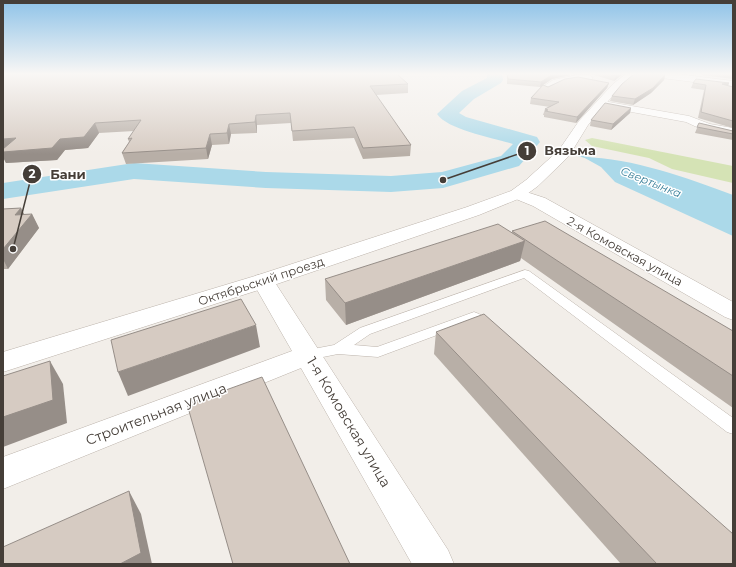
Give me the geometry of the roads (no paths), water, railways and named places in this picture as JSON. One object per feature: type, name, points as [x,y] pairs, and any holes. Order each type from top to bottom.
[{"type":"street","name":"Октябрьский проезд","points":[[3,362],[263,281],[473,212],[517,194],[532,183],[564,153],[583,123],[604,100]]},
{"type":"street","points":[[601,104],[689,119],[718,117]]},
{"type":"street","points":[[689,119],[707,127],[733,132]]},
{"type":"street","name":"2-я Комовская улица","points":[[517,194],[539,202],[733,312]]},
{"type":"street","name":"1-я Комовская улица","points":[[263,281],[434,564]]},
{"type":"street","name":"Строительная улица","points":[[3,473],[308,355]]},
{"type":"lane","points":[[338,349],[365,331],[525,273],[733,427]]},
{"type":"lane","points":[[308,355],[338,349],[378,352],[474,316],[497,337]]},
{"type":"water","points":[[583,157],[621,161],[660,170],[733,195],[733,236],[615,182],[601,167]]},
{"type":"waterway","points":[[3,191],[134,171],[266,180],[391,184],[443,180],[510,161],[529,142],[459,121],[447,114],[462,100]]},
{"type":"waterway","name":"Свертынка","points":[[567,152],[590,158]]},
{"type":"place","name":"Вязьма","points":[[443,180]]},
{"type":"place","name":"Бани","points":[[13,249]]}]
